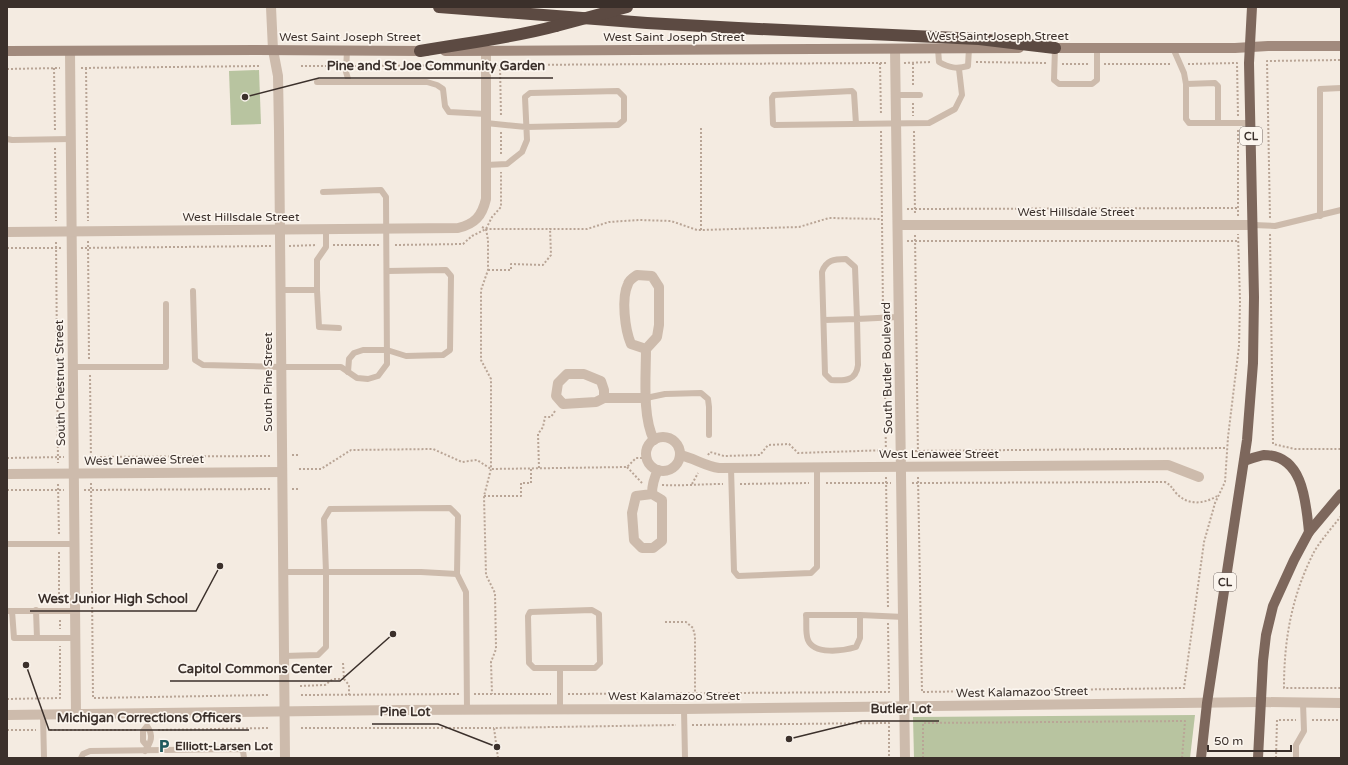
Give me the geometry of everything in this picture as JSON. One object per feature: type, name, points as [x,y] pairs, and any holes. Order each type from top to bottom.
[{"type":"highway","points":[[439,7],[730,28],[979,38],[1055,48]]},
{"type":"highway","points":[[420,51],[537,31],[627,7]]},
{"type":"main road","points":[[1251,47],[1252,8]]},
{"type":"main road","name":"West Saint Joseph Street","points":[[7,52],[1173,48],[1341,46]]},
{"type":"main road","name":"CL","points":[[1207,703],[1247,440],[1252,363],[1254,297],[1249,62],[1251,47]]},
{"type":"main road","points":[[1244,461],[1264,455],[1280,458],[1290,466],[1299,478],[1304,494],[1309,532]]},
{"type":"main road","points":[[1258,758],[1264,648],[1273,606],[1294,560],[1309,532],[1341,494]]},
{"type":"main road","points":[[1201,758],[1207,703]]},
{"type":"street","name":"South Pine Street","points":[[271,7],[273,50],[278,76],[285,758]]},
{"type":"street","name":"South Butler Boulevard","points":[[895,49],[905,758]]},
{"type":"street","name":"South Chestnut Street","points":[[70,51],[76,714]]},
{"type":"street","points":[[474,222],[480,216],[486,199],[486,51]]},
{"type":"street","name":"West Hillsdale Street","points":[[7,232],[458,228],[467,226],[474,222]]},
{"type":"street","name":"West Hillsdale Street","points":[[898,225],[1253,225]]},
{"type":"street","points":[[646,349],[631,344],[627,334],[624,297],[628,283],[637,275],[652,276],[659,287],[659,325],[656,337],[646,349],[646,398],[649,430],[654,440]]},
{"type":"street","points":[[604,398],[604,390],[601,381],[584,374],[567,374],[558,383],[556,396],[563,404],[596,402],[604,398],[646,398]]},
{"type":"street","points":[[664,437],[674,441],[679,450],[680,456],[672,468],[668,470],[658,470],[653,467],[647,458],[647,448],[654,440],[664,437]]},
{"type":"street","name":"West Lenawee Street","points":[[680,456],[691,458],[703,464],[719,468],[1168,465],[1199,477]]},
{"type":"street","points":[[652,489],[658,470]]},
{"type":"street","name":"West Lenawee Street","points":[[7,474],[282,472]]},
{"type":"street","points":[[652,489],[662,500],[662,541],[653,548],[642,548],[634,540],[632,513],[636,496],[652,489]]},
{"type":"street","name":"West Kalamazoo Street","points":[[7,715],[905,707],[1261,702],[1341,703]]},
{"type":"lane","points":[[938,49],[939,62],[946,66],[959,69],[968,66],[969,48]]},
{"type":"lane","points":[[1055,48],[1054,80],[1059,84],[1092,84],[1096,80],[1096,48]]},
{"type":"lane","points":[[1173,48],[1184,73],[1186,84],[1186,119],[1189,123],[1251,123]]},
{"type":"lane","points":[[347,50],[346,72],[349,82]]},
{"type":"lane","points":[[856,124],[854,93],[852,91],[774,95],[772,98],[773,124],[775,125],[881,124],[896,123],[929,123],[955,109],[962,95],[959,69]]},
{"type":"lane","points":[[317,82],[427,82],[443,89],[445,106],[449,112],[526,127],[618,125],[624,120],[624,97],[618,91],[530,93],[526,97],[526,127],[527,140],[522,152],[507,164],[486,166]]},
{"type":"lane","points":[[1186,84],[1216,83],[1218,86],[1218,123]]},
{"type":"lane","points":[[1320,216],[1320,88],[1341,88]]},
{"type":"lane","points":[[896,95],[916,95]]},
{"type":"lane","points":[[7,139],[71,139]]},
{"type":"lane","points":[[193,291],[195,360],[203,365],[341,367],[357,378],[368,379],[378,376],[387,364],[386,197],[381,190],[323,192]]},
{"type":"lane","points":[[1253,225],[1270,226],[1292,223],[1341,210]]},
{"type":"lane","points":[[326,229],[326,247],[317,260],[319,327],[339,328]]},
{"type":"lane","points":[[846,259],[855,267],[857,319],[857,372],[853,377],[842,380],[831,380],[825,374],[822,272],[824,266],[829,261],[846,259]]},
{"type":"lane","points":[[348,372],[348,359],[354,353],[363,350],[387,350],[406,356],[443,355],[450,350],[451,276],[446,270],[387,271]]},
{"type":"lane","points":[[280,290],[317,290]]},
{"type":"lane","points":[[73,367],[166,367],[166,304]]},
{"type":"lane","points":[[824,320],[898,317]]},
{"type":"lane","points":[[646,398],[665,394],[701,393],[708,399],[709,435]]},
{"type":"lane","points":[[731,468],[734,571],[738,576],[811,573],[817,567],[817,468]]},
{"type":"lane","points":[[284,656],[318,655],[326,647],[324,519],[330,509],[450,508],[458,516],[457,574],[466,592],[467,710]]},
{"type":"lane","points":[[7,544],[75,544]]},
{"type":"lane","points":[[284,572],[421,572],[457,574]]},
{"type":"lane","points":[[36,610],[37,638]]},
{"type":"lane","points":[[592,610],[599,614],[600,663],[595,668],[560,668],[534,668],[529,663],[528,616],[530,612],[592,610]]},
{"type":"lane","points":[[75,611],[10,611],[14,638],[76,638]]},
{"type":"lane","points":[[860,615],[860,638],[856,647],[848,649],[820,650],[812,647],[807,639],[806,615],[860,615],[904,617]]},
{"type":"lane","points":[[560,668],[560,710]]},
{"type":"lane","points":[[1296,758],[1296,745],[1304,731],[1303,703]]},
{"type":"lane","points":[[684,709],[684,758]]},
{"type":"lane","points":[[147,714],[147,726],[151,732],[151,741],[147,749]]},
{"type":"lane","points":[[44,715],[44,758]]},
{"type":"lane","points":[[81,758],[83,754],[90,751],[147,749],[240,749],[243,751],[244,758]]},
{"type":"path","points":[[1341,60],[1267,61],[1273,444],[1295,449],[1341,449]]},
{"type":"path","points":[[913,62],[916,95],[914,123],[914,209],[922,692],[1184,688],[1204,542],[1215,503],[1225,482],[1227,448],[1239,346],[1240,301],[1237,63],[1054,64],[968,62]]},
{"type":"path","points":[[301,66],[880,64],[939,62]]},
{"type":"path","points":[[301,695],[889,692],[880,64]]},
{"type":"path","points":[[7,69],[261,66]]},
{"type":"path","points":[[7,698],[60,698],[54,68]]},
{"type":"path","points":[[86,68],[93,698],[268,695]]},
{"type":"path","points":[[701,128],[701,230]]},
{"type":"path","points":[[881,209],[1238,208]]},
{"type":"path","points":[[474,222],[486,229],[588,229],[609,222],[639,220],[670,221],[701,230],[799,227],[830,218],[882,219]]},
{"type":"path","points":[[488,270],[511,270],[511,264],[543,265],[551,255],[550,228]]},
{"type":"path","points":[[486,229],[488,240],[488,270],[481,290],[481,360],[490,379],[491,469],[484,496],[486,575],[495,593],[496,649],[491,662],[492,694]]},
{"type":"path","points":[[882,241],[1239,241]]},
{"type":"path","points":[[539,469],[538,434],[543,427],[544,417],[551,417],[558,407]]},
{"type":"path","points":[[692,484],[710,452],[724,456],[760,455],[768,445],[788,444],[798,453],[886,450],[1227,448]]},
{"type":"path","points":[[299,469],[321,469],[351,450],[433,449],[462,462],[477,460],[491,469],[627,467],[636,458],[647,458]]},
{"type":"path","points":[[7,458],[298,455]]},
{"type":"path","points":[[627,467],[643,484],[652,489],[686,486],[692,484],[1165,482],[1172,485],[1177,494],[1185,500],[1194,503],[1208,502],[1218,496]]},
{"type":"path","points":[[484,496],[521,496],[521,483],[531,483],[531,469]]},
{"type":"path","points":[[7,490],[299,489]]},
{"type":"path","points":[[1341,516],[1313,555],[1296,596],[1287,629],[1284,664],[1284,688],[1341,688]]},
{"type":"path","points":[[665,622],[686,622],[693,628],[695,636],[695,693]]},
{"type":"path","points":[[343,663],[344,679],[349,685],[349,695]]},
{"type":"path","points":[[300,686],[325,685],[333,679],[344,679]]},
{"type":"path","points":[[1276,720],[1276,758]]},
{"type":"path","points":[[923,758],[923,723],[1185,721],[1182,758]]},
{"type":"path","points":[[301,728],[494,728],[889,723],[889,758]]},
{"type":"path","points":[[494,728],[498,758]]},
{"type":"green space","points":[[259,70],[261,124],[231,125],[229,71]]},
{"type":"green space","points":[[1195,715],[1190,758],[914,758],[913,717]]},
{"type":"place","name":"Pine and St Joe Community Garden","points":[[245,97]]},
{"type":"place","name":"West Junior High School","points":[[220,566]]},
{"type":"place","name":"Capitol Commons Center","points":[[393,634]]},
{"type":"place","name":"Michigan Corrections Officers","points":[[26,665]]},
{"type":"place","name":"Butler Lot","points":[[789,739]]},
{"type":"place","name":"Elliott-Larsen Lot","points":[[164,746]]},
{"type":"place","name":"Pine Lot","points":[[497,747]]}]
